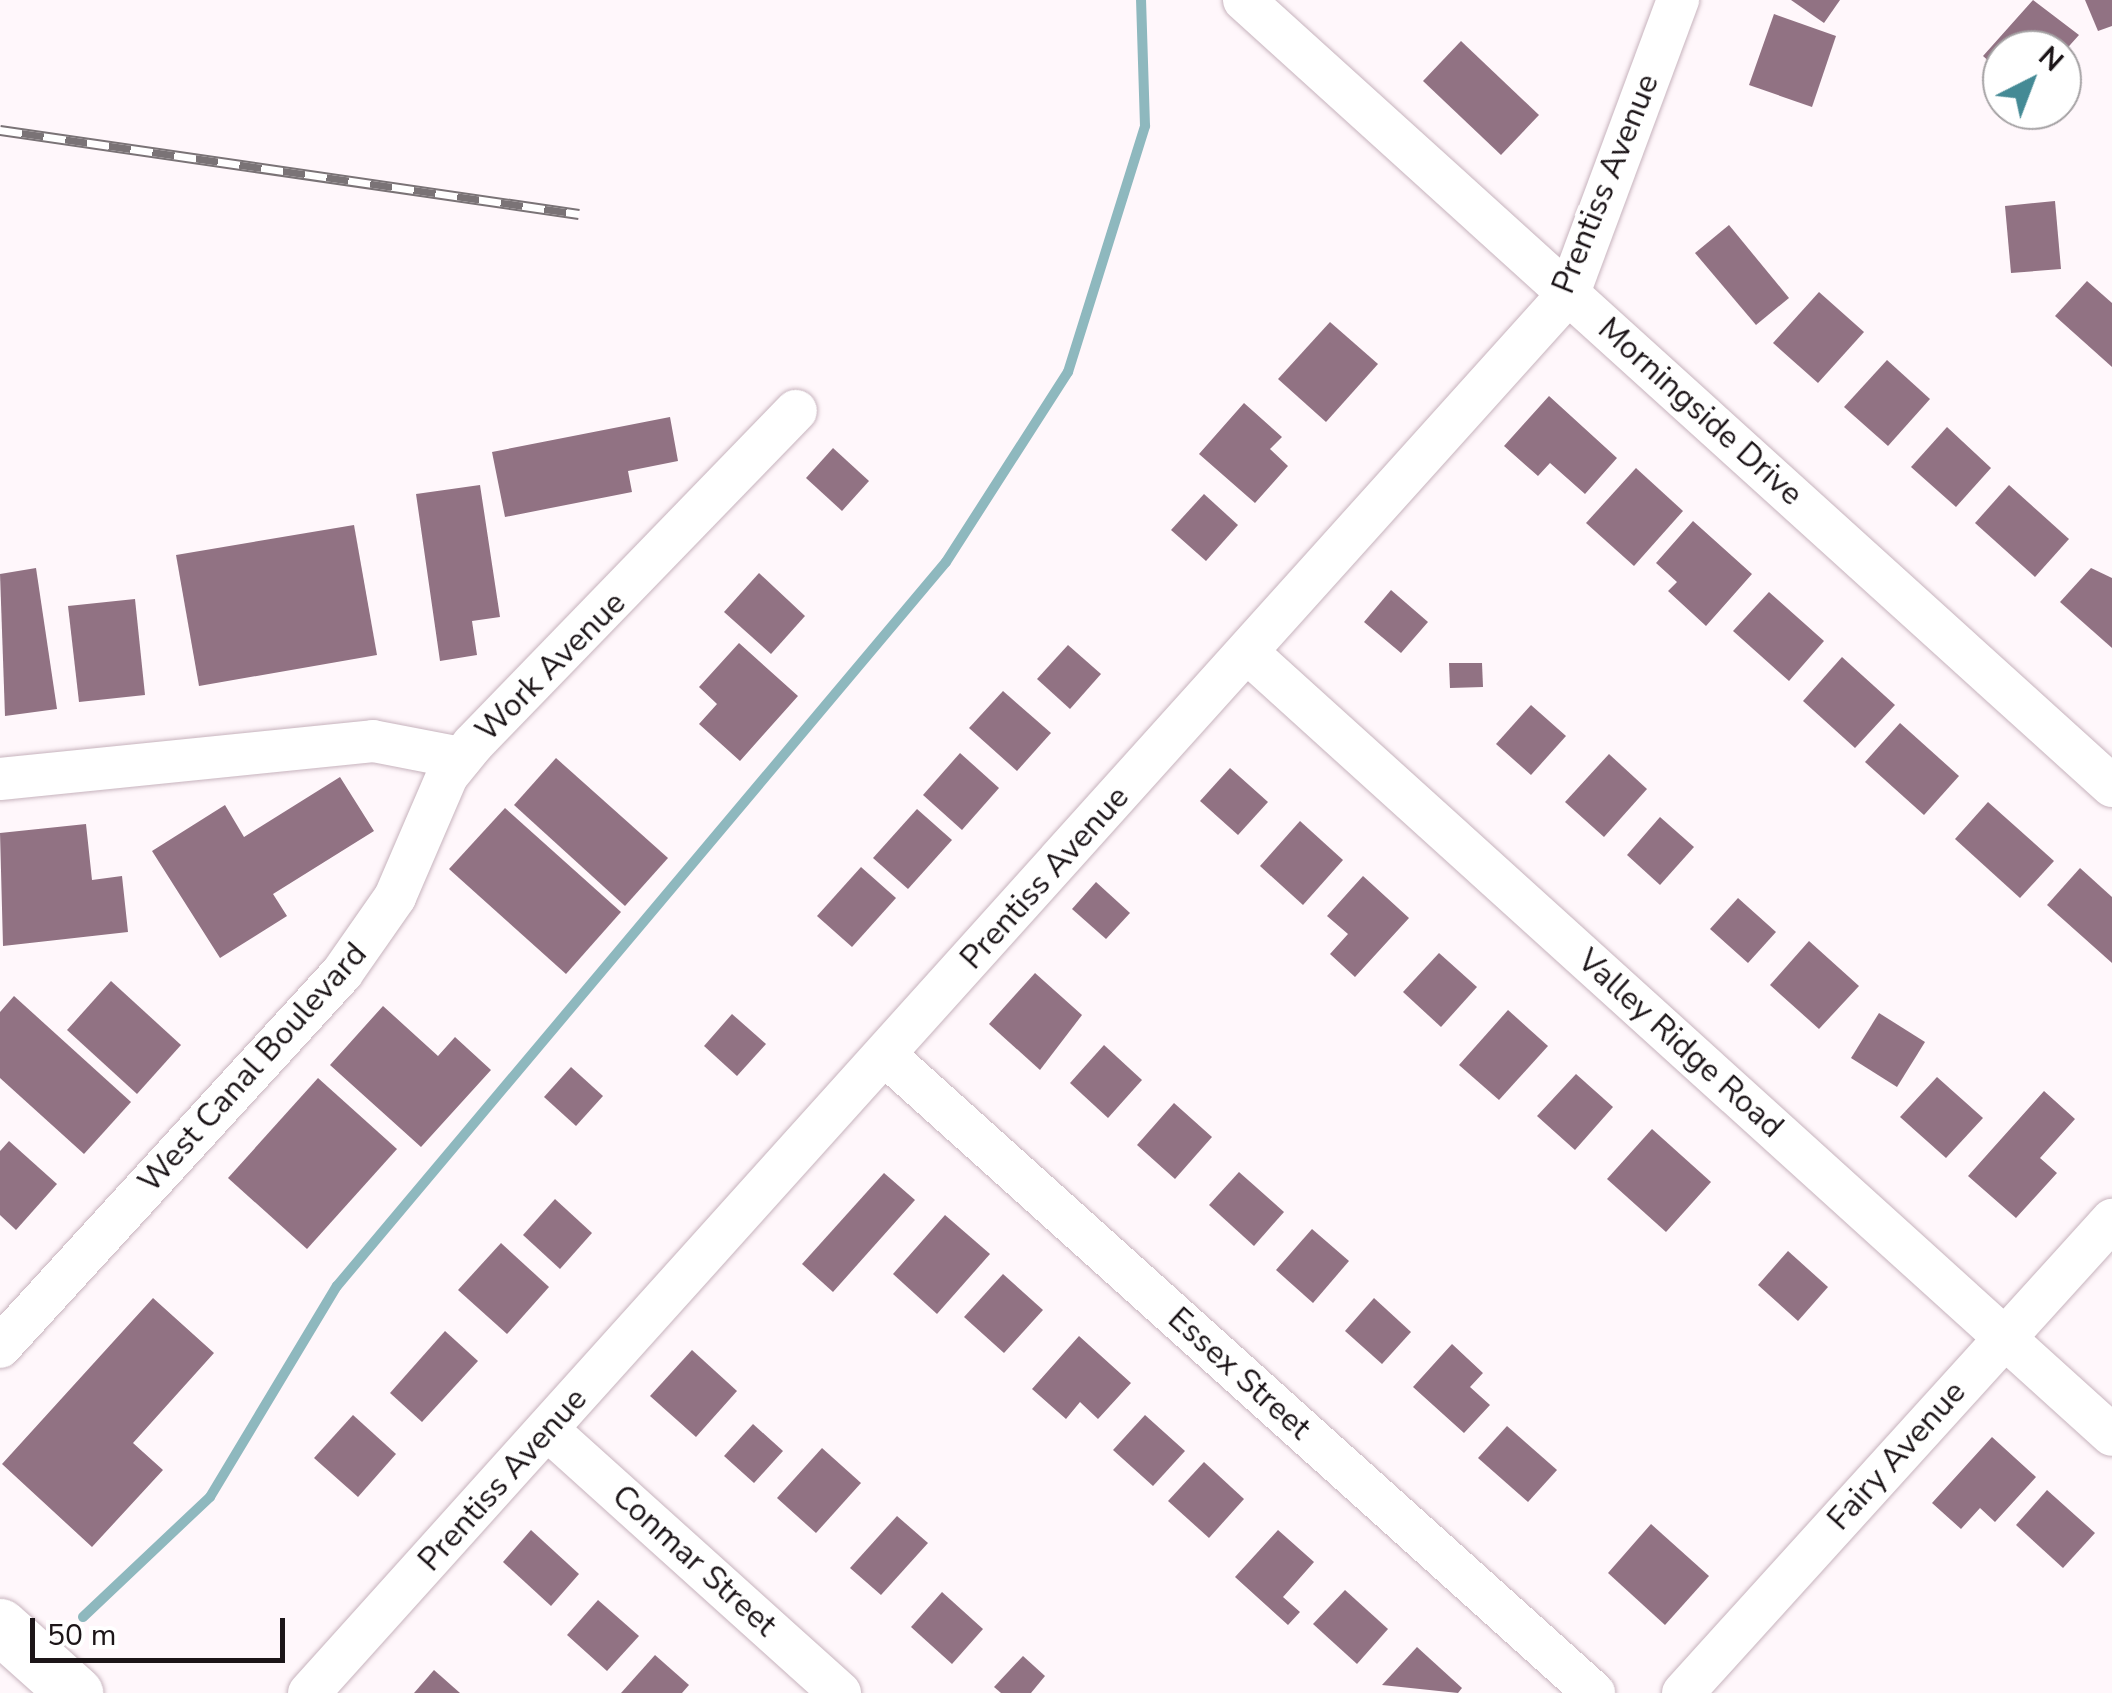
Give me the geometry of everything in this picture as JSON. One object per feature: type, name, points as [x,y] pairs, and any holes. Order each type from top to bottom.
[{"type":"main road","points":[[0,1626],[74,1693]]},
{"type":"street","name":"Morningside Drive","points":[[1244,0],[2112,786]]},
{"type":"street","name":"Prentiss Avenue","points":[[310,1693],[1568,293],[1678,0]]},
{"type":"street","name":"Work Avenue","points":[[0,779],[373,740],[461,758],[796,412]]},
{"type":"street","name":"Valley Ridge Road","points":[[1248,653],[2112,1435]]},
{"type":"street","name":"West Canal Boulevard","points":[[0,1347],[342,973],[395,898],[461,758]]},
{"type":"street","name":"Essex Street","points":[[885,1055],[1594,1693]]},
{"type":"street","name":"Fairy Avenue","points":[[1683,1693],[2112,1220]]},
{"type":"street","name":"Conmar Street","points":[[548,1430],[840,1693]]},
{"type":"building","points":[[1791,0],[1840,0],[1824,23]]},
{"type":"building","points":[[2033,0],[2072,30],[2006,30]]},
{"type":"building","points":[[2085,0],[2112,0],[2112,26],[2098,31]]},
{"type":"building","points":[[1774,14],[1836,36],[1812,107],[1749,85]]},
{"type":"building","points":[[1461,41],[1539,115],[1501,155],[1423,81]]},
{"type":"building","points":[[2055,201],[2061,269],[2011,273],[2005,206]]},
{"type":"building","points":[[1729,225],[1789,298],[1756,325],[1695,253]]},
{"type":"building","points":[[2087,281],[2112,303],[2112,367],[2055,316]]},
{"type":"building","points":[[1819,292],[1864,332],[1818,383],[1773,343]]},
{"type":"building","points":[[1330,322],[1378,364],[1326,422],[1278,379]]},
{"type":"building","points":[[1887,360],[1930,399],[1888,446],[1844,407]]},
{"type":"building","points":[[1549,396],[1617,458],[1585,494],[1550,463],[1538,476],[1504,446]]},
{"type":"building","points":[[1244,403],[1282,437],[1270,449],[1288,466],[1255,503],[1199,454]]},
{"type":"building","points":[[670,417],[678,461],[628,471],[632,492],[505,517],[492,452]]},
{"type":"building","points":[[1947,427],[1991,468],[1956,507],[1911,467]]},
{"type":"building","points":[[833,448],[869,481],[842,511],[806,478]]},
{"type":"building","points":[[1636,468],[1683,511],[1634,566],[1586,523]]},
{"type":"building","points":[[480,485],[500,617],[472,621],[477,655],[440,661],[416,494]]},
{"type":"building","points":[[2009,485],[2069,539],[2035,577],[1975,523]]},
{"type":"building","points":[[1204,494],[1238,525],[1206,561],[1171,530]]},
{"type":"building","points":[[1693,521],[1752,574],[1706,626],[1668,591],[1677,582],[1656,563]]},
{"type":"building","points":[[354,525],[377,655],[199,686],[176,555]]},
{"type":"building","points":[[36,568],[57,709],[5,716],[0,574]]},
{"type":"building","points":[[2091,568],[2112,578],[2112,648],[2060,602]]},
{"type":"building","points":[[759,573],[805,616],[771,654],[724,612]]},
{"type":"building","points":[[1391,590],[1428,622],[1401,653],[1364,622]]},
{"type":"building","points":[[1769,592],[1824,641],[1789,681],[1733,631]]},
{"type":"building","points":[[135,599],[145,695],[79,702],[68,606]]},
{"type":"building","points":[[739,643],[798,696],[740,761],[699,724],[717,704],[699,687]]},
{"type":"building","points":[[1068,645],[1101,674],[1070,709],[1037,679]]},
{"type":"building","points":[[1842,657],[1895,705],[1855,748],[1803,701]]},
{"type":"building","points":[[1449,663],[1482,663],[1483,687],[1450,688]]},
{"type":"building","points":[[1003,691],[1051,733],[1017,771],[969,728]]},
{"type":"building","points":[[1531,705],[1566,736],[1531,775],[1496,744]]},
{"type":"building","points":[[1900,723],[1959,776],[1924,815],[1865,762]]},
{"type":"building","points":[[960,753],[999,788],[962,830],[923,795]]},
{"type":"building","points":[[1609,754],[1647,789],[1604,837],[1565,802]]},
{"type":"building","points":[[556,758],[668,858],[625,906],[514,805]]},
{"type":"building","points":[[1230,768],[1268,802],[1238,835],[1200,801]]},
{"type":"building","points":[[340,777],[374,831],[273,894],[287,916],[220,958],[152,851],[225,805],[244,837]]},
{"type":"building","points":[[1988,802],[2054,861],[2020,898],[1955,839]]},
{"type":"building","points":[[505,808],[621,912],[566,974],[449,869]]},
{"type":"building","points":[[917,809],[952,840],[908,889],[873,858]]},
{"type":"building","points":[[1660,817],[1694,847],[1660,885],[1627,855]]},
{"type":"building","points":[[1300,821],[1343,860],[1303,905],[1260,866]]},
{"type":"building","points":[[86,824],[92,880],[122,876],[128,932],[3,946],[0,833]]},
{"type":"building","points":[[861,867],[896,898],[852,947],[817,916]]},
{"type":"building","points":[[2080,868],[2112,897],[2112,963],[2047,905]]},
{"type":"building","points":[[1363,876],[1409,918],[1355,977],[1330,954],[1348,934],[1327,916]]},
{"type":"building","points":[[1096,882],[1130,913],[1106,939],[1072,909]]},
{"type":"building","points":[[1738,898],[1776,932],[1748,963],[1710,929]]},
{"type":"building","points":[[1809,941],[1859,986],[1819,1029],[1770,985]]},
{"type":"building","points":[[1439,953],[1477,987],[1441,1027],[1403,992]]},
{"type":"building","points":[[1035,973],[1082,1015],[1040,1070],[989,1024]]},
{"type":"building","points":[[111,981],[181,1045],[137,1094],[67,1030]]},
{"type":"building","points":[[14,996],[131,1102],[84,1154],[0,1078],[0,1012]]},
{"type":"building","points":[[383,1006],[438,1056],[455,1037],[491,1070],[421,1147],[330,1065]]},
{"type":"building","points":[[1508,1010],[1548,1046],[1499,1100],[1459,1065]]},
{"type":"building","points":[[1879,1013],[1925,1042],[1897,1087],[1851,1058]]},
{"type":"building","points":[[732,1014],[766,1044],[737,1076],[704,1046]]},
{"type":"building","points":[[1104,1045],[1142,1080],[1108,1118],[1070,1083]]},
{"type":"building","points":[[571,1067],[603,1096],[576,1126],[544,1097]]},
{"type":"building","points":[[1576,1074],[1613,1107],[1575,1150],[1537,1116]]},
{"type":"building","points":[[1937,1077],[1983,1118],[1946,1158],[1900,1117]]},
{"type":"building","points":[[318,1078],[397,1149],[307,1249],[228,1178]]},
{"type":"building","points":[[2044,1091],[2075,1119],[2040,1158],[2057,1173],[2016,1218],[1968,1176]]},
{"type":"building","points":[[1174,1103],[1212,1137],[1175,1179],[1137,1145]]},
{"type":"building","points":[[1652,1129],[1711,1182],[1666,1232],[1607,1179]]},
{"type":"building","points":[[9,1141],[57,1184],[16,1230],[0,1215],[0,1151]]},
{"type":"building","points":[[1239,1172],[1284,1212],[1254,1246],[1209,1205]]},
{"type":"building","points":[[884,1173],[915,1200],[833,1292],[802,1264]]},
{"type":"building","points":[[555,1199],[592,1233],[560,1269],[523,1235]]},
{"type":"building","points":[[945,1215],[990,1254],[937,1314],[893,1274]]},
{"type":"building","points":[[1312,1229],[1349,1261],[1313,1303],[1276,1270]]},
{"type":"building","points":[[501,1243],[549,1287],[507,1334],[458,1290]]},
{"type":"building","points":[[1788,1251],[1828,1287],[1798,1321],[1758,1285]]},
{"type":"building","points":[[1003,1274],[1043,1310],[1004,1353],[964,1317]]},
{"type":"building","points":[[153,1298],[214,1353],[133,1443],[163,1470],[92,1547],[2,1464]]},
{"type":"building","points":[[1374,1298],[1411,1332],[1382,1364],[1345,1331]]},
{"type":"building","points":[[445,1331],[478,1361],[422,1422],[390,1393]]},
{"type":"building","points":[[1079,1336],[1131,1383],[1098,1419],[1080,1402],[1066,1419],[1032,1389]]},
{"type":"building","points":[[1452,1344],[1483,1373],[1470,1387],[1490,1405],[1464,1433],[1413,1387]]},
{"type":"building","points":[[692,1350],[737,1391],[696,1437],[650,1396]]},
{"type":"building","points":[[353,1415],[396,1454],[358,1497],[314,1458]]},
{"type":"building","points":[[1145,1415],[1185,1451],[1153,1486],[1113,1450]]},
{"type":"building","points":[[753,1424],[783,1451],[754,1483],[724,1456]]},
{"type":"building","points":[[1507,1426],[1557,1470],[1528,1502],[1478,1458]]},
{"type":"building","points":[[1992,1437],[2036,1477],[1995,1522],[1980,1508],[1961,1529],[1932,1503]]},
{"type":"building","points":[[822,1448],[861,1483],[816,1533],[777,1498]]},
{"type":"building","points":[[1204,1462],[1244,1499],[1209,1538],[1168,1501]]},
{"type":"building","points":[[2047,1490],[2095,1533],[2063,1568],[2016,1525]]},
{"type":"building","points":[[897,1516],[928,1543],[881,1595],[850,1568]]},
{"type":"building","points":[[1651,1524],[1709,1576],[1665,1625],[1608,1573]]},
{"type":"building","points":[[531,1530],[579,1574],[551,1606],[503,1562]]},
{"type":"building","points":[[1278,1530],[1314,1562],[1283,1597],[1300,1612],[1288,1625],[1235,1577]]},
{"type":"building","points":[[1345,1590],[1388,1629],[1357,1664],[1313,1624]]},
{"type":"building","points":[[942,1592],[983,1629],[952,1664],[911,1627]]},
{"type":"building","points":[[598,1600],[639,1636],[607,1671],[567,1635]]},
{"type":"building","points":[[1417,1647],[1462,1688],[1458,1693],[1382,1685]]},
{"type":"building","points":[[655,1655],[689,1685],[682,1693],[621,1693]]},
{"type":"building","points":[[1023,1656],[1045,1676],[1031,1693],[1001,1693],[994,1687]]},
{"type":"building","points":[[434,1670],[460,1693],[414,1693]]},
{"type":"waterway","points":[[83,1617],[210,1497],[337,1286],[946,562],[1068,372],[1145,126],[1141,0]]},
{"type":"railway","points":[[0,130],[579,214]]}]
